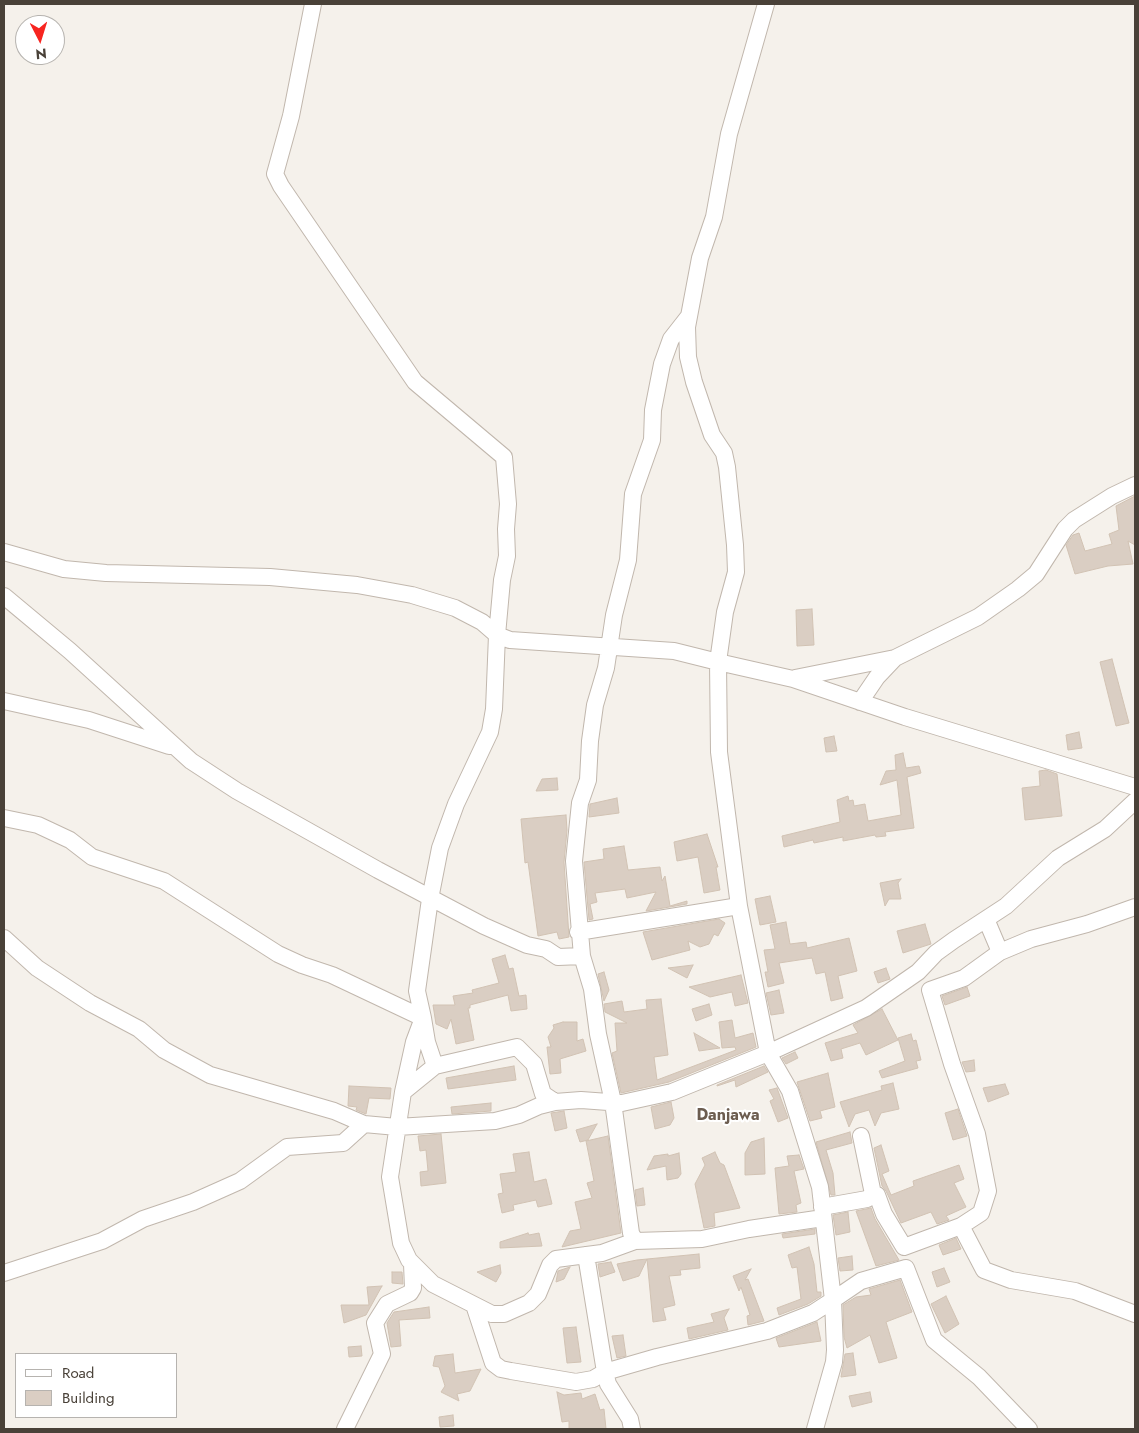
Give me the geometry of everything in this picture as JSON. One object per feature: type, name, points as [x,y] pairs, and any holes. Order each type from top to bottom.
[{"type":"street","points":[[313,4],[291,116],[275,174],[281,186],[415,382],[504,457],[508,504],[506,529],[507,556],[502,580],[497,634],[494,709],[490,732],[456,804],[440,848],[430,899],[417,991],[427,1042],[435,1066]]},
{"type":"street","points":[[766,4],[729,134],[714,216],[700,258],[689,316],[688,356],[712,435],[724,453],[735,545],[736,572],[725,612],[718,662],[719,752],[739,906],[768,1053],[790,1091],[820,1187],[832,1300],[835,1350],[834,1362],[815,1429]]},
{"type":"street","points":[[635,1241],[631,1233],[613,1102],[598,1034],[592,989],[582,956],[578,932],[574,861],[580,803],[588,780],[590,741],[595,705],[606,668],[614,615],[628,560],[633,494],[652,440],[653,410],[662,364],[671,339],[689,316]]},
{"type":"street","points":[[794,679],[895,658],[978,617],[1036,574],[1065,529],[1074,520],[1112,496],[1135,485]]},
{"type":"street","points":[[4,552],[64,568],[98,572],[178,576],[270,577],[357,585],[412,595],[456,608],[510,640],[674,651],[794,679],[860,702],[1135,787]]},
{"type":"street","points":[[4,596],[70,651],[191,761],[237,791],[430,899],[527,945],[546,949],[558,957],[582,956]]},
{"type":"street","points":[[860,702],[877,677],[895,658]]},
{"type":"street","points":[[4,701],[89,720],[176,748]]},
{"type":"street","points":[[4,938],[37,968],[90,1003],[139,1029],[164,1050],[210,1075],[334,1111],[364,1124],[397,1127],[494,1120],[519,1116],[539,1106],[555,1102],[581,1100],[622,1103],[672,1092],[768,1053],[866,1008],[918,972],[948,944],[1025,890],[1058,858],[1105,829],[1135,801]]},
{"type":"street","points":[[4,818],[38,825],[70,840],[92,857],[164,881],[278,954],[302,965],[332,975],[423,1018]]},
{"type":"street","points":[[578,932],[739,906]]},
{"type":"street","points":[[904,1247],[961,1226],[981,1213],[988,1191],[977,1134],[952,1064],[930,990],[964,978],[1000,952],[1031,939],[1087,924],[1135,907]]},
{"type":"street","points":[[986,919],[1000,952]]},
{"type":"street","points":[[423,1018],[414,1042],[403,1092],[390,1177],[401,1243],[412,1264],[433,1284],[492,1314],[516,1311],[529,1303],[538,1294],[550,1265],[556,1259],[602,1253],[635,1241],[702,1239],[822,1212],[867,1199],[873,1194]]},
{"type":"street","points":[[403,1092],[435,1066],[517,1047],[534,1064],[543,1094],[555,1102]]},
{"type":"street","points":[[4,1273],[102,1241],[143,1219],[193,1202],[240,1180],[287,1147],[343,1143],[364,1124]]},
{"type":"street","points":[[861,1136],[873,1194],[877,1195],[884,1214],[904,1247],[906,1268],[934,1340],[979,1378],[1029,1429]]},
{"type":"street","points":[[961,1226],[984,1270],[1011,1280],[1075,1291],[1135,1314]]},
{"type":"street","points":[[586,1255],[608,1384],[630,1419],[632,1429]]},
{"type":"street","points":[[345,1429],[382,1354],[375,1323],[388,1304],[410,1293],[412,1264]]},
{"type":"street","points":[[474,1305],[493,1363],[501,1369],[576,1382],[593,1379],[605,1372],[767,1331],[813,1313],[861,1281],[906,1268]]},
{"type":"building","points":[[1135,496],[1135,545],[1128,541],[1133,564],[1108,566],[1075,574],[1066,545],[1073,535],[1079,533],[1085,551],[1112,544],[1109,534],[1119,530],[1116,506]]},
{"type":"building","points":[[812,609],[814,645],[797,646],[796,610]]},
{"type":"building","points":[[1112,659],[1129,723],[1116,726],[1100,662]]},
{"type":"building","points":[[1079,732],[1082,748],[1068,750],[1066,735]]},
{"type":"building","points":[[834,736],[837,751],[826,752],[824,738]]},
{"type":"building","points":[[903,753],[906,768],[919,766],[921,773],[907,777],[914,828],[885,832],[886,836],[876,837],[875,835],[843,841],[843,837],[814,843],[813,840],[784,847],[782,836],[840,822],[837,800],[848,796],[849,801],[853,800],[854,806],[865,804],[868,821],[901,815],[897,780],[880,785],[886,771],[896,770],[895,755]]},
{"type":"building","points":[[1046,770],[1057,774],[1062,816],[1025,820],[1022,788],[1040,786],[1039,771]]},
{"type":"building","points":[[557,778],[558,790],[536,791],[542,779]]},
{"type":"building","points":[[617,798],[619,813],[589,817],[590,804]]},
{"type":"building","points":[[566,815],[567,830],[564,862],[569,937],[559,939],[557,932],[538,936],[528,862],[525,863],[521,819]]},
{"type":"building","points":[[707,834],[718,867],[716,867],[720,890],[704,893],[698,857],[677,861],[674,842]]},
{"type":"building","points":[[624,846],[628,870],[660,867],[662,881],[665,876],[670,906],[687,901],[687,904],[646,911],[656,892],[627,898],[625,889],[595,893],[597,902],[590,904],[593,919],[589,920],[584,862],[604,859],[603,849]]},
{"type":"building","points":[[901,879],[898,883],[901,899],[889,899],[885,906],[880,883]]},
{"type":"building","points":[[770,896],[776,922],[760,925],[755,899]]},
{"type":"building","points":[[719,919],[725,923],[718,936],[714,934],[709,944],[700,947],[688,941],[690,950],[652,960],[643,932]]},
{"type":"building","points":[[786,922],[790,944],[806,942],[807,948],[849,938],[857,971],[838,976],[843,998],[831,1001],[825,972],[816,974],[812,958],[779,963],[784,983],[768,987],[765,972],[768,972],[764,950],[775,949],[770,925]]},
{"type":"building","points":[[925,924],[931,944],[903,953],[897,931]]},
{"type":"building","points":[[505,955],[509,969],[513,968],[519,996],[526,995],[527,1009],[511,1011],[508,995],[470,1005],[470,1008],[468,1008],[474,1040],[456,1044],[451,1019],[447,1029],[436,1024],[433,1005],[455,1005],[453,996],[473,993],[472,990],[499,983],[492,959]]},
{"type":"building","points":[[693,965],[687,978],[668,968]]},
{"type":"building","points":[[886,968],[890,979],[878,983],[874,972]]},
{"type":"building","points":[[604,972],[609,990],[604,1001],[598,974]]},
{"type":"building","points":[[741,975],[748,1003],[735,1006],[732,992],[710,997],[689,987]]},
{"type":"building","points":[[967,987],[970,996],[945,1005],[942,996]]},
{"type":"building","points":[[779,990],[784,1013],[771,1015],[766,993]]},
{"type":"building","points":[[661,999],[668,1055],[654,1057],[657,1080],[736,1050],[735,1047],[722,1048],[719,1022],[732,1020],[735,1038],[753,1033],[756,1047],[669,1082],[621,1093],[612,1053],[617,1051],[615,1023],[627,1023],[605,1012],[604,1004],[622,1001],[624,1012],[647,1009],[646,1000]]},
{"type":"building","points":[[709,1004],[712,1015],[696,1021],[692,1009]]},
{"type":"building","points":[[882,1009],[898,1040],[866,1055],[860,1043],[841,1049],[843,1058],[831,1061],[825,1043],[858,1033],[853,1025]]},
{"type":"building","points":[[563,1022],[577,1022],[577,1041],[583,1039],[586,1051],[560,1059],[561,1073],[550,1074],[547,1047],[551,1047],[548,1037],[554,1028],[553,1025]]},
{"type":"building","points":[[694,1033],[720,1048],[699,1051]]},
{"type":"building","points":[[911,1034],[913,1041],[916,1040],[921,1060],[916,1061],[918,1068],[882,1078],[879,1071],[905,1061],[898,1038]]},
{"type":"building","points":[[795,1052],[798,1058],[786,1064],[782,1058]]},
{"type":"building","points":[[974,1060],[975,1071],[966,1072],[962,1062]]},
{"type":"building","points":[[514,1066],[516,1080],[448,1089],[446,1078]]},
{"type":"building","points":[[764,1066],[768,1072],[736,1087],[735,1080],[717,1086],[717,1085]]},
{"type":"building","points":[[828,1073],[835,1107],[820,1111],[822,1118],[810,1121],[797,1082]]},
{"type":"building","points":[[893,1083],[899,1109],[881,1113],[875,1126],[869,1110],[855,1114],[849,1127],[840,1102],[882,1090],[881,1086]]},
{"type":"building","points":[[1005,1084],[1009,1094],[988,1102],[983,1088]]},
{"type":"building","points":[[349,1086],[391,1088],[390,1099],[369,1098],[366,1114],[356,1110],[357,1107],[348,1106]]},
{"type":"building","points":[[777,1088],[788,1118],[778,1122],[770,1101],[774,1099],[769,1090]]},
{"type":"building","points":[[671,1102],[674,1118],[670,1125],[655,1129],[651,1107]]},
{"type":"building","points":[[491,1103],[491,1111],[452,1114],[451,1107]]},
{"type":"building","points":[[958,1109],[967,1136],[953,1140],[945,1113]]},
{"type":"building","points":[[564,1111],[567,1128],[555,1131],[551,1113]]},
{"type":"building","points":[[597,1124],[588,1140],[580,1142],[576,1130]]},
{"type":"building","points":[[850,1132],[852,1143],[826,1150],[833,1173],[835,1195],[831,1195],[816,1142]]},
{"type":"building","points":[[441,1134],[446,1183],[421,1186],[420,1172],[428,1171],[426,1150],[420,1151],[418,1136]]},
{"type":"building","points":[[608,1136],[621,1233],[562,1247],[570,1231],[581,1229],[575,1202],[592,1198],[587,1183],[594,1181],[586,1141]]},
{"type":"building","points":[[764,1138],[765,1174],[745,1175],[745,1153],[751,1142]]},
{"type":"building","points":[[881,1145],[889,1171],[882,1174],[891,1195],[914,1186],[913,1181],[959,1165],[964,1179],[954,1183],[966,1207],[946,1216],[949,1220],[937,1224],[931,1212],[901,1223],[882,1186],[874,1148]]},
{"type":"building","points":[[529,1152],[534,1182],[546,1179],[552,1204],[538,1207],[536,1200],[513,1205],[514,1210],[502,1213],[498,1194],[503,1193],[500,1174],[516,1172],[513,1154]]},
{"type":"building","points":[[715,1152],[720,1163],[724,1165],[740,1208],[714,1213],[715,1226],[704,1228],[695,1184],[705,1165],[702,1158]]},
{"type":"building","points":[[679,1153],[681,1174],[678,1178],[667,1180],[666,1166],[647,1170],[654,1156],[668,1154],[668,1156]]},
{"type":"building","points":[[799,1155],[804,1169],[794,1171],[801,1203],[796,1205],[797,1212],[779,1214],[775,1168],[789,1166],[787,1156]]},
{"type":"building","points":[[643,1188],[645,1205],[637,1206],[635,1190]]},
{"type":"building","points":[[871,1208],[875,1219],[899,1260],[876,1266],[856,1211]]},
{"type":"building","points":[[848,1212],[850,1232],[836,1235],[833,1215]]},
{"type":"building","points":[[815,1229],[815,1234],[783,1238],[782,1234]]},
{"type":"building","points":[[528,1233],[529,1235],[539,1233],[542,1246],[500,1248],[500,1242]]},
{"type":"building","points":[[956,1238],[961,1249],[943,1255],[939,1245]]},
{"type":"building","points":[[809,1247],[814,1264],[817,1292],[821,1292],[821,1296],[808,1304],[779,1315],[777,1308],[801,1299],[797,1267],[792,1268],[788,1255]]},
{"type":"building","points":[[699,1254],[700,1268],[680,1270],[681,1275],[669,1276],[675,1305],[663,1308],[666,1320],[653,1322],[647,1259]]},
{"type":"building","points":[[852,1256],[853,1270],[840,1271],[838,1258]]},
{"type":"building","points":[[647,1259],[639,1276],[623,1281],[617,1264]]},
{"type":"building","points":[[611,1262],[615,1272],[600,1277],[598,1264]]},
{"type":"building","points":[[500,1265],[501,1273],[496,1282],[477,1272]]},
{"type":"building","points":[[570,1267],[564,1279],[556,1282],[558,1271]]},
{"type":"building","points":[[944,1268],[950,1282],[937,1287],[932,1272]]},
{"type":"building","points":[[751,1269],[745,1280],[748,1279],[764,1321],[748,1325],[747,1316],[750,1315],[741,1287],[739,1291],[733,1276]]},
{"type":"building","points":[[392,1272],[402,1272],[403,1284],[392,1283]]},
{"type":"building","points":[[900,1280],[912,1312],[886,1322],[897,1358],[879,1363],[870,1335],[847,1348],[844,1337],[843,1305],[856,1297],[871,1295],[869,1289]]},
{"type":"building","points":[[382,1286],[366,1315],[344,1323],[341,1305],[369,1305],[367,1287]]},
{"type":"building","points":[[946,1296],[959,1324],[945,1333],[931,1304]]},
{"type":"building","points":[[429,1307],[430,1318],[399,1320],[401,1346],[391,1347],[387,1323],[394,1312]]},
{"type":"building","points":[[729,1309],[724,1318],[728,1330],[689,1339],[687,1328],[714,1322],[711,1314]]},
{"type":"building","points":[[817,1322],[821,1341],[779,1347],[776,1338]]},
{"type":"building","points":[[576,1327],[581,1362],[567,1363],[563,1328]]},
{"type":"building","points":[[623,1335],[626,1356],[617,1358],[612,1336]]},
{"type":"building","points":[[361,1346],[362,1356],[349,1357],[348,1347]]},
{"type":"building","points":[[853,1353],[856,1375],[841,1377],[845,1354]]},
{"type":"building","points":[[453,1354],[455,1373],[481,1369],[470,1391],[457,1394],[459,1401],[441,1392],[445,1386],[439,1367],[433,1366],[435,1356]]},
{"type":"building","points":[[557,1392],[564,1395],[581,1393],[582,1399],[595,1394],[600,1410],[604,1409],[606,1429],[569,1429],[569,1421],[562,1422]]},
{"type":"building","points":[[870,1392],[872,1402],[852,1407],[849,1396]]},
{"type":"building","points":[[453,1415],[454,1426],[440,1427],[439,1417]]},
{"type":"district","name":"Danjawa","points":[[728,1116]]}]
